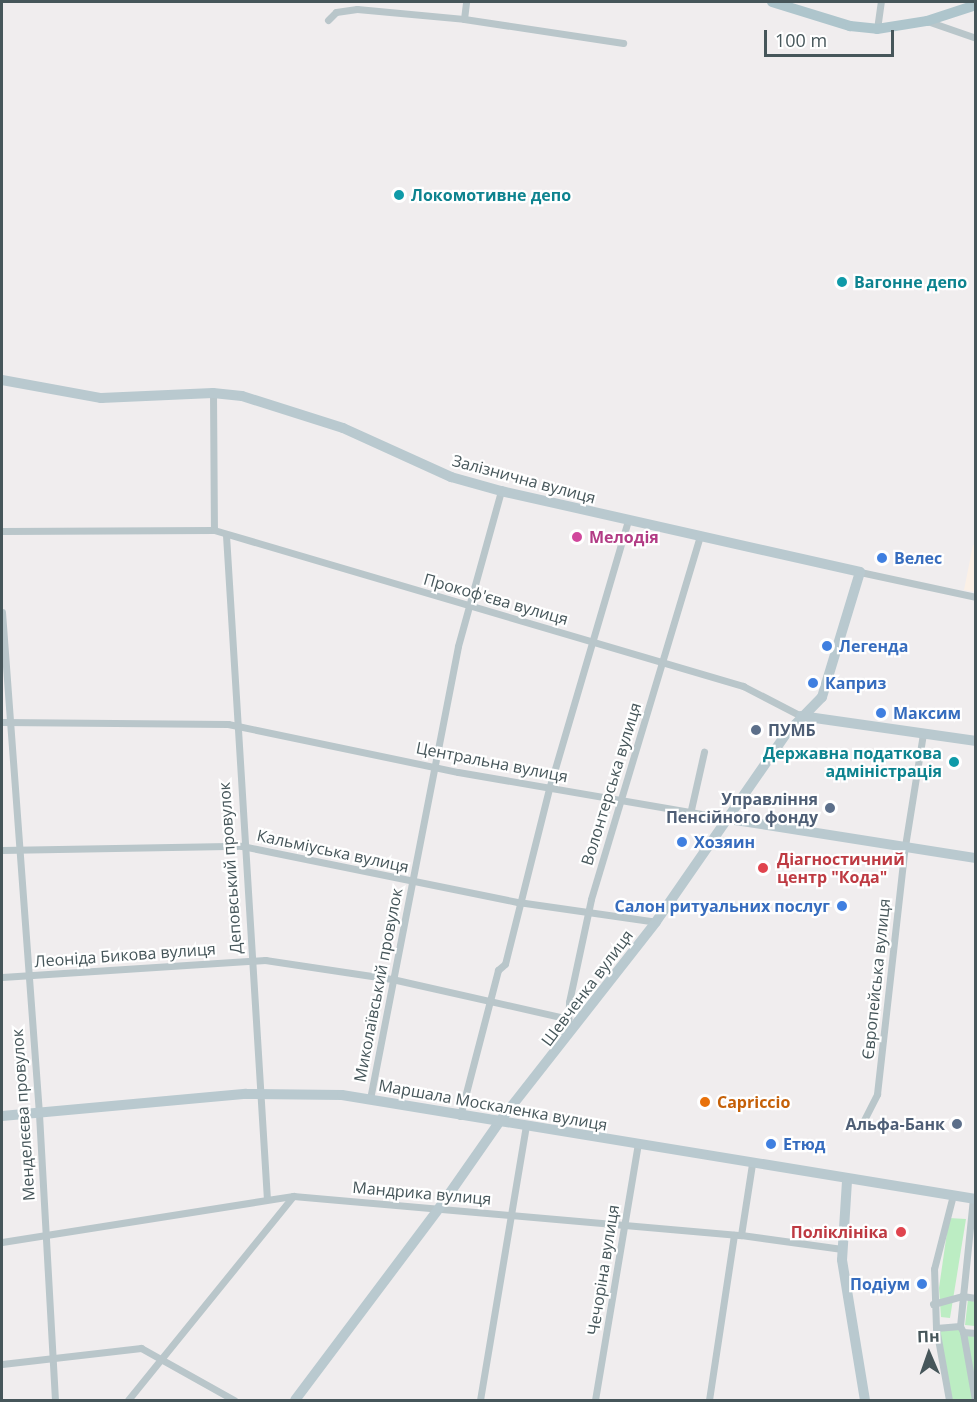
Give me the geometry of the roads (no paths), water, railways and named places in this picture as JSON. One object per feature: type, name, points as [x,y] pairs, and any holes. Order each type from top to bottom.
[{"type":"main road","points":[[772,2],[850,26],[877,29],[927,21],[975,5]]},
{"type":"street","points":[[464,19],[466,2]]},
{"type":"street","points":[[877,29],[881,2]]},
{"type":"street","points":[[328,20],[336,12],[357,9],[464,19],[623,43]]},
{"type":"street","points":[[927,21],[975,38]]},
{"type":"street","name":"Залізнична вулиця","points":[[2,380],[101,398],[213,393],[242,396],[343,428],[451,477],[501,491],[699,538],[975,597]]},
{"type":"street","points":[[213,393],[214,530]]},
{"type":"street","name":"Миколаївський провулок","points":[[370,1099],[458,646],[501,491]]},
{"type":"street","points":[[459,1116],[498,970],[505,964],[518,902],[549,789],[595,643],[628,521]]},
{"type":"street","name":"Прокоф'єва вулиця","points":[[2,531],[214,530],[470,608],[743,686],[801,716],[975,741]]},
{"type":"street","name":"Деповський провулок","points":[[226,535],[242,846],[267,1199]]},
{"type":"street","name":"Волонтерська вулиця","points":[[566,1041],[588,911],[618,801],[663,663],[699,538]]},
{"type":"street","name":"Шевченка вулиця","points":[[295,1401],[440,1207],[500,1121],[566,1041],[656,922],[801,716],[822,697],[860,572]]},
{"type":"street","name":"Менделєєва провулок","points":[[2,612],[4,722],[20,849],[26,976],[39,1114],[55,1401]]},
{"type":"street","name":"Центральна вулиця","points":[[4,722],[228,724],[436,768],[549,789],[690,814],[975,858]]},
{"type":"street","name":"Європейська вулиця","points":[[864,1120],[878,1086],[905,846],[923,733]]},
{"type":"street","points":[[690,814],[704,752]]},
{"type":"street","name":"Кальміуська вулиця","points":[[2,850],[242,846],[518,902],[656,922]]},
{"type":"street","name":"Леоніда Бикова вулиця","points":[[2,977],[249,959],[392,979],[489,1004],[569,1019]]},
{"type":"street","name":"Маршала Москаленка вулиця","points":[[2,1116],[259,1094],[308,1093],[370,1099],[848,1181],[974,1198]]},
{"type":"street","points":[[480,1401],[526,1126]]},
{"type":"street","name":"Чечоріна вулиця","points":[[595,1401],[638,1144]]},
{"type":"street","points":[[709,1401],[737,1235],[752,1164]]},
{"type":"street","points":[[848,1181],[842,1249],[865,1401]]},
{"type":"street","points":[[949,1401],[933,1304],[936,1257],[953,1195]]},
{"type":"street","points":[[128,1401],[293,1197]]},
{"type":"street","name":"Мандрика вулиця","points":[[2,1242],[267,1199],[293,1197],[440,1207],[737,1235],[842,1249]]},
{"type":"street","points":[[974,1198],[962,1296],[961,1329],[975,1401]]},
{"type":"street","points":[[933,1304],[962,1296],[975,1298]]},
{"type":"street","points":[[936,1328],[961,1329],[975,1333]]},
{"type":"street","points":[[2,1364],[141,1348],[165,1358],[234,1401]]},
{"type":"place","name":"Локомотивне депо","points":[[399,195]]},
{"type":"place","name":"Вагонне депо","points":[[842,282]]},
{"type":"place","name":"Мелодія","points":[[577,537]]},
{"type":"place","name":"Велес","points":[[882,558]]},
{"type":"place","name":"Легенда","points":[[827,646]]},
{"type":"place","name":"Каприз","points":[[813,683]]},
{"type":"place","name":"Максим","points":[[881,713]]},
{"type":"place","name":"ПУМБ","points":[[756,730]]},
{"type":"place","name":"Державна податкова адміністрація","points":[[954,762]]},
{"type":"place","name":"Управління Пенсійного фонду","points":[[830,808]]},
{"type":"place","name":"Хозяин","points":[[682,842]]},
{"type":"place","name":"Діагностичний центр \"Кода\"","points":[[763,868]]},
{"type":"place","name":"Салон ритуальних послуг","points":[[842,906]]},
{"type":"place","name":"Capriccio","points":[[705,1102]]},
{"type":"place","name":"Альфа-Банк","points":[[957,1124]]},
{"type":"place","name":"Етюд","points":[[771,1144]]},
{"type":"place","name":"Поліклініка","points":[[901,1232]]},
{"type":"place","name":"Подіум","points":[[922,1284]]}]
